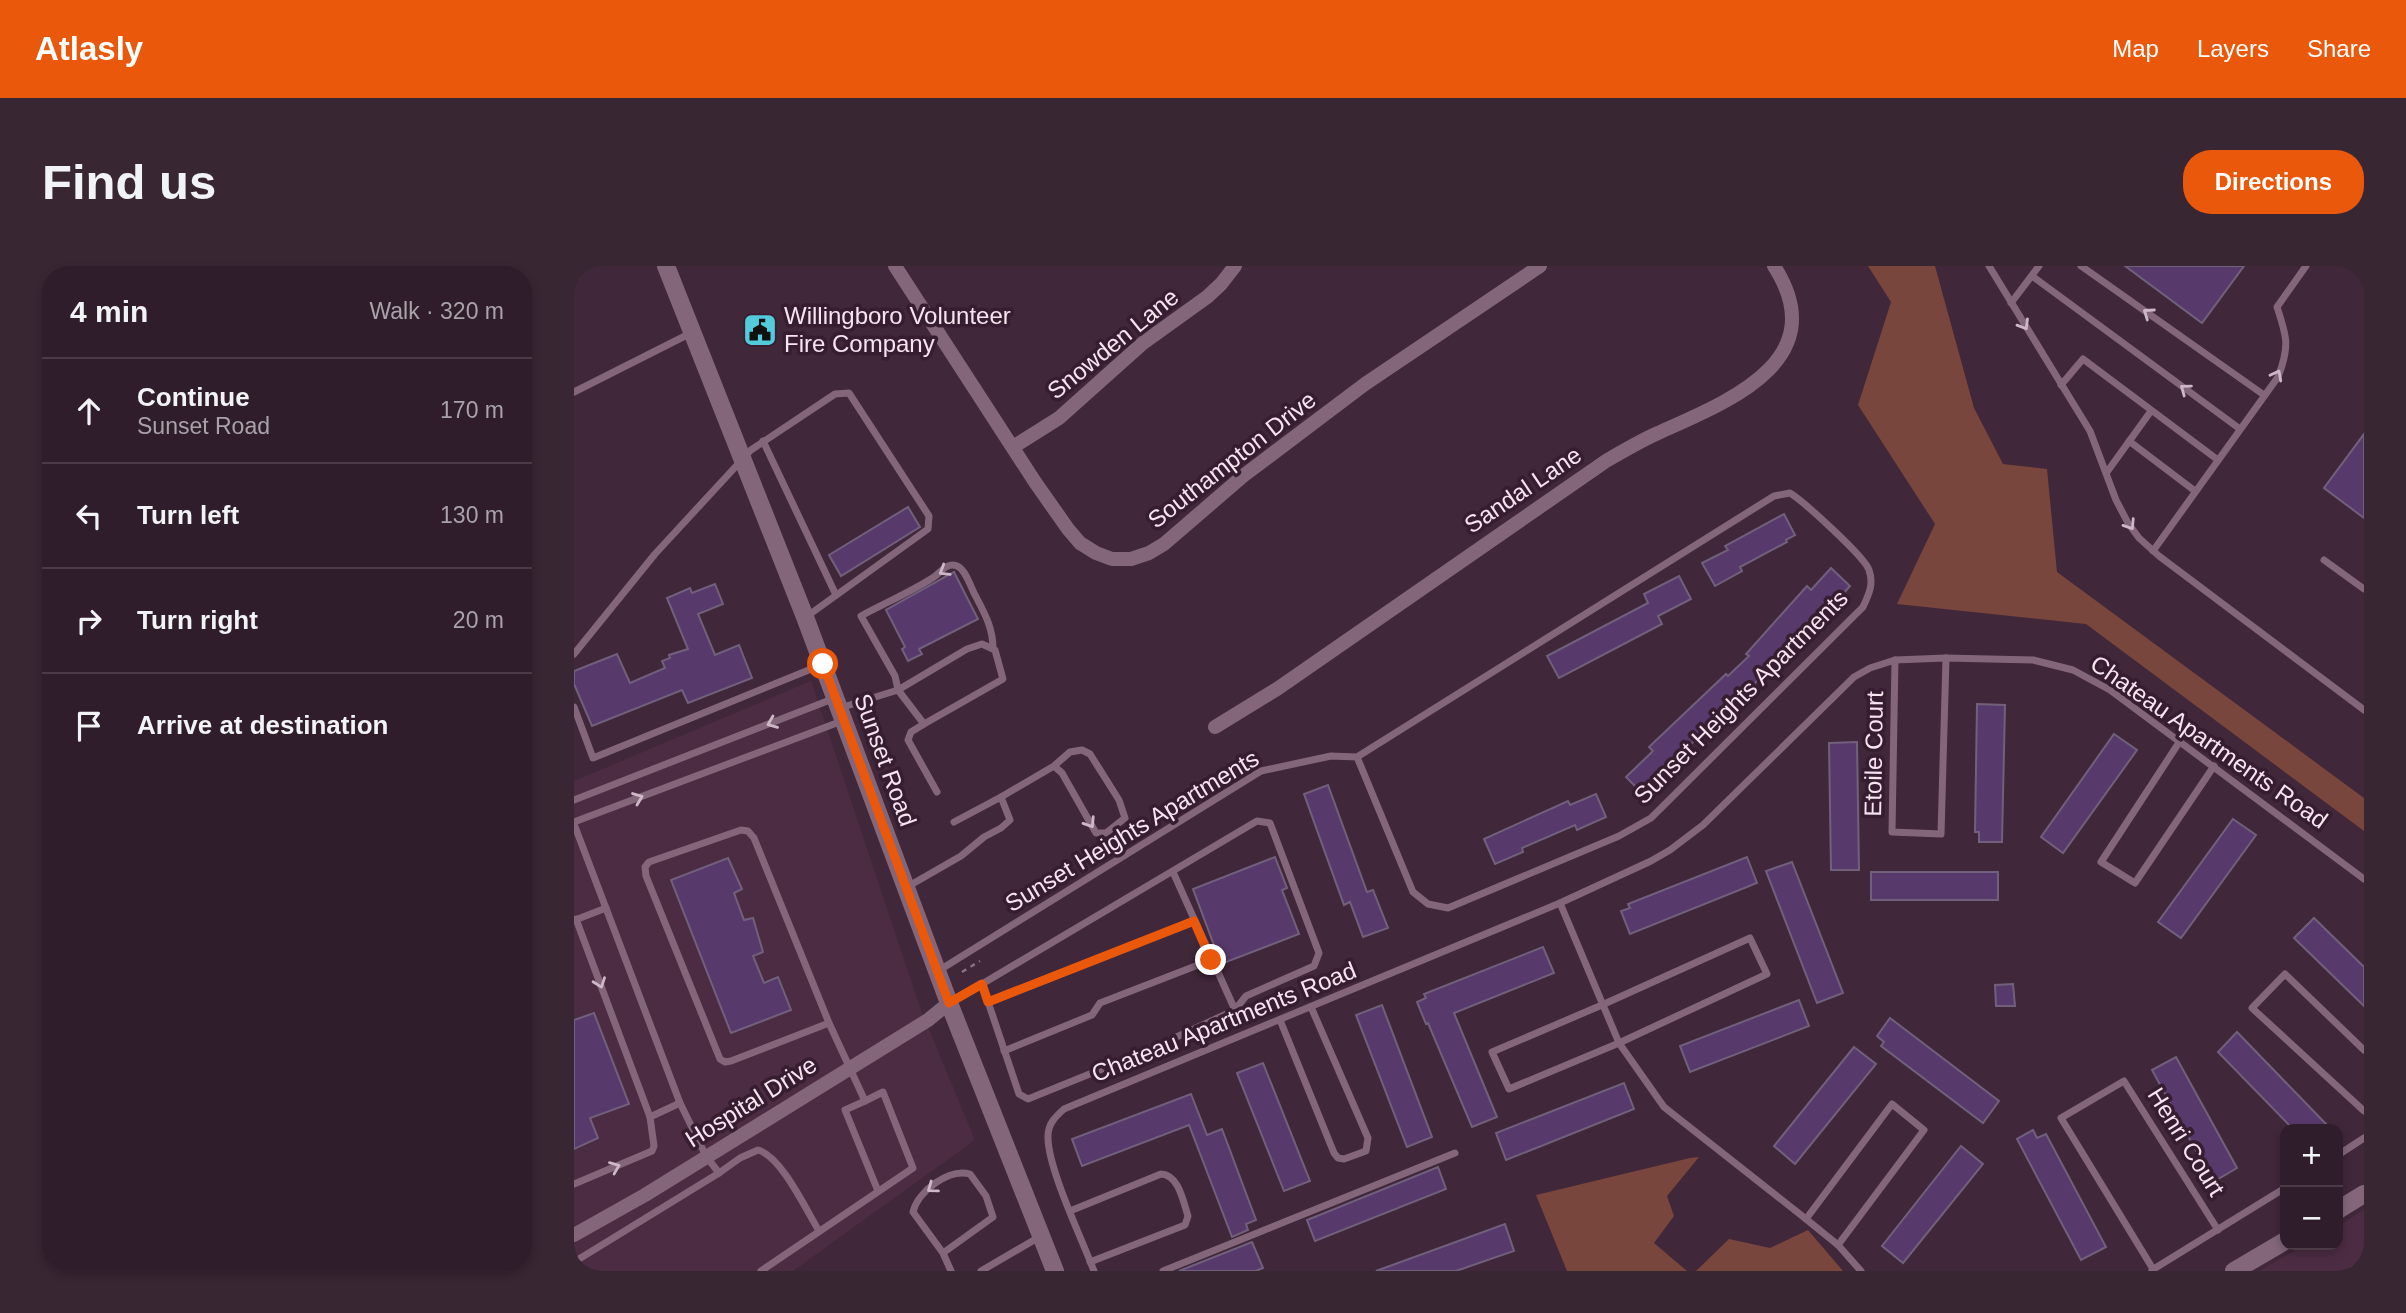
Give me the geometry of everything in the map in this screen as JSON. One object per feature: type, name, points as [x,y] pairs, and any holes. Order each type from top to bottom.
[{"type":"street","name":"Sunset Road","points":[[666,266],[805,617],[949,1003],[1055,1271]]},
{"type":"street","name":"Southampton Drive","points":[[895,266],[1035,482],[1080,543],[1112,559],[1130,559],[1149,553],[1172,537],[1243,476],[1365,384],[1540,266]]},
{"type":"street","name":"Snowden Lane","points":[[1013,447],[1053,422],[1143,343],[1207,297],[1234,266]]},
{"type":"street","name":"Sandal Lane","points":[[1215,727],[1277,689],[1606,461],[1641,441],[1712,410],[1755,383],[1776,363],[1789,338],[1792,309],[1783,281],[1774,266]]},
{"type":"street","name":"Hospital Drive","points":[[574,1236],[928,1020],[949,1003]]},
{"type":"street","points":[[2343,1207],[2364,1194]]},
{"type":"street","points":[[2243,1269],[2280,1244]]},
{"type":"lane","points":[[1989,266],[2090,431],[2116,500],[2139,538],[2364,710]]},
{"type":"lane","points":[[2011,303],[2039,266]]},
{"type":"lane","points":[[2081,266],[2264,395]]},
{"type":"lane","points":[[2153,551],[2278,377],[2286,355],[2285,333],[2277,307],[2306,266]]},
{"type":"lane","points":[[2032,276],[2240,429]]},
{"type":"lane","points":[[574,392],[691,333]]},
{"type":"lane","points":[[2061,384],[2083,359],[2218,460]]},
{"type":"lane","points":[[574,654],[655,554],[763,441],[835,394],[849,393],[929,516],[929,529],[805,617]]},
{"type":"lane","points":[[2106,472],[2151,411]]},
{"type":"lane","points":[[763,441],[836,595]]},
{"type":"lane","points":[[2129,441],[2195,491]]},
{"type":"lane","name":"Sunset Heights Apartments","points":[[938,971],[1261,771],[1331,756],[1357,757],[1774,496],[1790,493],[1805,502],[1868,567],[1872,587],[1863,607],[1651,818],[1619,836],[1448,908],[1428,904],[1413,892],[1357,757]]},
{"type":"lane","points":[[2324,560],[2364,589]]},
{"type":"lane","points":[[924,724],[898,690],[895,676],[861,616],[954,565],[961,567],[993,633],[993,649],[1002,668],[1003,679],[911,732],[908,740],[937,792]]},
{"type":"lane","points":[[574,800],[898,690],[967,649],[982,644],[993,649]]},
{"type":"lane","name":"Etoile Court","points":[[1895,660],[1892,832],[1941,834],[1946,658]]},
{"type":"lane","name":"Chateau Apartments Road","points":[[1094,1271],[1049,1149],[1049,1127],[1055,1117],[1077,1104],[1631,872],[1670,850],[1703,825],[1854,677],[1870,668],[1895,660],[2033,660],[2073,670],[2110,690],[2364,879]]},
{"type":"lane","points":[[574,707],[593,758],[823,664]]},
{"type":"lane","points":[[719,1172],[706,1156],[680,1103],[574,823],[839,709]]},
{"type":"lane","points":[[2180,741],[2101,862],[2135,883],[2214,766]]},
{"type":"lane","points":[[954,822],[1054,766],[1070,752],[1082,750],[1090,754],[1119,800],[1125,818],[1106,833],[1096,833],[1062,773],[1054,766]]},
{"type":"lane","points":[[906,887],[961,856],[1010,820],[1001,797]]},
{"type":"lane","points":[[949,1003],[1257,821],[1270,823],[1319,953],[1314,967],[1246,996],[1235,1010],[1144,1052],[1028,1099],[1018,1094],[982,984]]},
{"type":"lane","points":[[829,1023],[732,1061],[725,1062],[720,1059],[646,876],[645,867],[649,862],[741,830],[748,831],[754,838],[829,1023],[864,1101]]},
{"type":"lane","points":[[1173,872],[1235,1010]]},
{"type":"lane","points":[[1560,903],[1619,1043],[1664,1107],[1838,1245],[1861,1271]]},
{"type":"lane","points":[[574,1184],[652,1151],[654,1146],[650,1117],[575,920],[606,908]]},
{"type":"lane","points":[[988,1002],[1194,921]]},
{"type":"lane","points":[[1750,938],[1767,974],[1619,1043],[1508,1088],[1492,1052],[1602,1005],[1750,938]]},
{"type":"lane","points":[[1004,1051],[1093,1014],[1100,1003],[1211,960]]},
{"type":"lane","points":[[2364,1050],[2285,974],[2252,1007],[2364,1111]]},
{"type":"lane","points":[[1280,1020],[1334,1153],[1338,1158],[1344,1159],[1355,1155],[1366,1150],[1368,1138],[1311,1007]]},
{"type":"lane","name":"Henri Court","points":[[2124,1081],[2218,1230],[2151,1270],[2061,1118],[2124,1081]]},
{"type":"lane","points":[[761,1271],[913,1168],[883,1092],[845,1110],[878,1191]]},
{"type":"lane","points":[[650,1117],[680,1103]]},
{"type":"lane","points":[[1806,1219],[1892,1104],[1924,1130],[1838,1245]]},
{"type":"lane","points":[[2343,1152],[2364,1138]]},
{"type":"lane","points":[[574,1262],[740,1158],[758,1150],[765,1152],[781,1169],[819,1231]]},
{"type":"lane","points":[[1163,1271],[1455,1153]]},
{"type":"lane","points":[[943,1253],[993,1217],[986,1196],[970,1174],[961,1171],[951,1174],[920,1196],[913,1212],[943,1253],[951,1271]]},
{"type":"lane","points":[[1070,1211],[1161,1174],[1174,1179],[1188,1216],[1185,1225],[1090,1262]]},
{"type":"lane","points":[[2218,1230],[2280,1191]]},
{"type":"lane","points":[[981,1271],[1042,1236]]},
{"type":"lane","points":[[2350,1271],[2364,1262]]},
{"type":"path","points":[[962,972],[980,961]]},
{"type":"shaded area","points":[[1868,266],[1935,266],[1974,408],[2003,464],[2047,469],[2057,572],[2364,798],[2364,831],[2086,624],[1897,604],[1935,524],[1858,405],[1891,302]]},
{"type":"shaded area","points":[[811,681],[921,1010],[975,1140],[793,1271],[574,1271],[574,781]]},
{"type":"shaded area","points":[[1699,1157],[1667,1196],[1674,1216],[1654,1243],[1687,1271],[1567,1271],[1536,1195]]},
{"type":"shaded area","points":[[2364,1210],[2364,1271],[2259,1271],[2296,1250],[2343,1250],[2343,1223]]},
{"type":"shaded area","points":[[1808,1230],[1843,1271],[1696,1271],[1729,1239],[1770,1248]]},
{"type":"building","points":[[2125,266],[2244,266],[2202,323]]},
{"type":"building","points":[[2364,434],[2364,518],[2324,488]]},
{"type":"building","points":[[908,507],[920,527],[841,576],[829,555]]},
{"type":"building","points":[[1784,514],[1795,535],[1740,567],[1742,571],[1715,586],[1702,563],[1728,550],[1725,546]]},
{"type":"building","points":[[1831,568],[1850,586],[1829,610],[1824,605],[1757,681],[1670,764],[1673,768],[1644,795],[1626,777],[1653,751],[1649,747],[1726,674],[1728,676],[1749,656],[1746,654],[1807,586],[1811,590]]},
{"type":"building","points":[[954,572],[978,619],[919,649],[922,654],[908,661],[902,649],[905,647],[886,610]]},
{"type":"building","points":[[1679,576],[1691,599],[1658,616],[1662,624],[1559,678],[1547,656],[1648,603],[1644,594]]},
{"type":"building","points":[[715,584],[723,604],[698,614],[715,655],[739,645],[752,678],[688,703],[682,690],[592,726],[574,684],[574,671],[617,654],[630,683],[665,668],[662,661],[670,658],[669,655],[688,649],[667,598],[690,588],[692,593]]},
{"type":"building","points":[[1977,704],[2005,705],[2002,842],[1979,842],[1979,832],[1975,832]]},
{"type":"building","points":[[2114,734],[2137,750],[2063,853],[2041,837]]},
{"type":"building","points":[[1857,742],[1859,870],[1831,870],[1829,743]]},
{"type":"building","points":[[1328,785],[1367,892],[1373,890],[1388,928],[1363,937],[1350,902],[1344,905],[1304,794]]},
{"type":"building","points":[[1596,794],[1606,817],[1577,830],[1575,825],[1522,848],[1523,852],[1495,864],[1484,839],[1568,801],[1570,805]]},
{"type":"building","points":[[2233,819],[2256,835],[2181,938],[2158,922]]},
{"type":"building","points":[[1275,857],[1287,888],[1282,890],[1299,934],[1221,964],[1193,889]]},
{"type":"building","points":[[1747,857],[1757,883],[1630,934],[1621,911],[1630,908],[1628,904]]},
{"type":"building","points":[[728,858],[742,889],[734,893],[744,920],[753,918],[763,952],[753,956],[764,983],[778,977],[791,1010],[731,1033],[671,880]]},
{"type":"building","points":[[1792,862],[1843,993],[1817,1003],[1766,871]]},
{"type":"building","points":[[1871,872],[1998,872],[1998,900],[1871,900]]},
{"type":"building","points":[[2314,918],[2364,967],[2364,1006],[2294,938]]},
{"type":"building","points":[[1543,947],[1554,973],[1454,1013],[1497,1117],[1472,1127],[1417,1002],[1426,998],[1424,994]]},
{"type":"building","points":[[2013,984],[2015,1006],[1996,1006],[1995,985]]},
{"type":"building","points":[[1799,1000],[1809,1026],[1690,1072],[1680,1046]]},
{"type":"building","points":[[1382,1005],[1432,1137],[1407,1147],[1356,1015]]},
{"type":"building","points":[[594,1013],[629,1104],[590,1118],[598,1138],[574,1149],[574,1020]]},
{"type":"building","points":[[1890,1018],[1999,1101],[1983,1123],[1881,1046],[1884,1042],[1877,1036]]},
{"type":"building","points":[[2237,1032],[2326,1124],[2288,1124],[2218,1052]]},
{"type":"building","points":[[1854,1047],[1876,1064],[1795,1164],[1774,1146]]},
{"type":"building","points":[[2176,1057],[2237,1168],[2213,1182],[2152,1070]]},
{"type":"building","points":[[1263,1063],[1310,1181],[1284,1191],[1237,1073]]},
{"type":"building","points":[[1624,1083],[1634,1109],[1506,1160],[1496,1133]]},
{"type":"building","points":[[1191,1094],[1207,1135],[1222,1129],[1256,1220],[1246,1224],[1248,1230],[1232,1237],[1189,1125],[1082,1166],[1072,1139]]},
{"type":"building","points":[[2033,1130],[2037,1138],[2046,1134],[2106,1247],[2081,1260],[2017,1139]]},
{"type":"building","points":[[1961,1146],[1983,1164],[1903,1263],[1882,1246]]},
{"type":"building","points":[[1438,1167],[1446,1189],[1315,1241],[1307,1220]]},
{"type":"building","points":[[1505,1224],[1514,1251],[1456,1271],[1376,1271]]},
{"type":"building","points":[[1252,1242],[1263,1268],[1256,1271],[1179,1271]]},
{"type":"place","name":"Willingboro Volunteer Fire Company","points":[[760,330]]},
{"type":"route","points":[[823,664],[949,1003],[982,984],[988,1002],[1194,921],[1211,960]]}]
